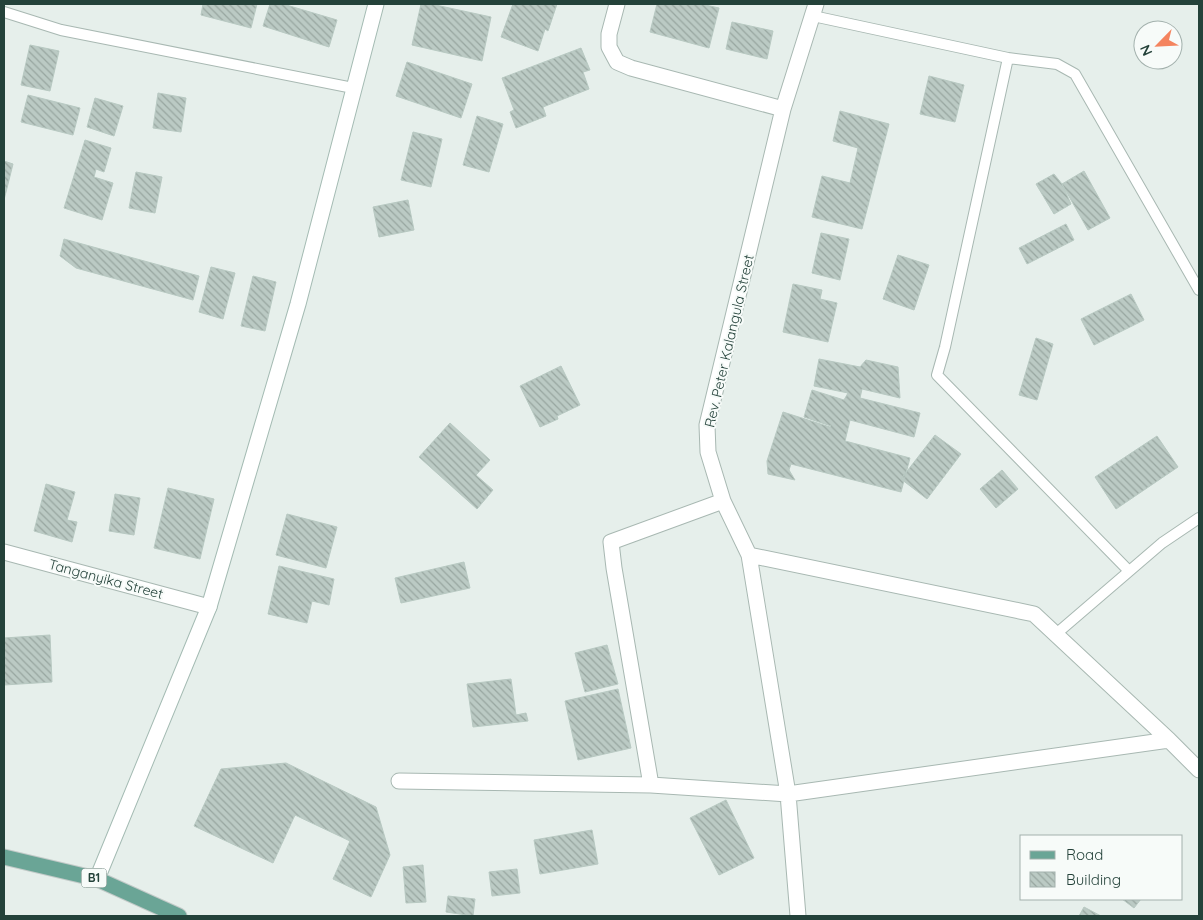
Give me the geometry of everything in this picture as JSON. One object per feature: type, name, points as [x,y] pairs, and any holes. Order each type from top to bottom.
[{"type":"main road","name":"B1","points":[[4,857],[97,879],[178,916]]},
{"type":"street","points":[[97,879],[209,607],[298,304],[376,4]]},
{"type":"street","points":[[617,4],[609,34],[609,47],[617,62],[631,68],[783,109]]},
{"type":"street","name":"Rev. Peter Kalangula Street","points":[[798,916],[788,794],[749,555],[724,501],[708,452],[707,425],[783,109],[814,10]]},
{"type":"street","points":[[651,785],[611,542],[724,501]]},
{"type":"street","name":"Tanganyika Street","points":[[4,552],[209,607]]},
{"type":"street","points":[[749,555],[1034,614],[1199,770]]},
{"type":"street","points":[[399,781],[651,785],[788,794],[1169,740]]},
{"type":"lane","points":[[814,10],[1008,58],[1057,64],[1075,74],[1199,290]]},
{"type":"lane","points":[[4,12],[61,30],[353,88]]},
{"type":"lane","points":[[1008,58],[946,347],[937,376],[1129,571]]},
{"type":"lane","points":[[1056,634],[1162,543],[1199,518]]},
{"type":"building","points":[[203,4],[257,4],[251,28],[201,15]]},
{"type":"building","points":[[270,4],[283,4],[337,20],[329,47],[263,26]]},
{"type":"building","points":[[421,4],[431,4],[491,17],[482,61],[412,45]]},
{"type":"building","points":[[513,4],[557,4],[548,31],[545,29],[538,51],[501,37]]},
{"type":"building","points":[[657,4],[701,4],[719,8],[709,48],[650,32]]},
{"type":"building","points":[[732,22],[773,31],[767,59],[726,49]]},
{"type":"building","points":[[30,45],[59,51],[50,91],[21,85]]},
{"type":"building","points":[[581,48],[590,70],[583,72],[589,89],[543,107],[546,116],[516,128],[510,112],[514,110],[502,78]]},
{"type":"building","points":[[407,62],[472,84],[461,118],[396,96]]},
{"type":"building","points":[[929,76],[964,85],[955,122],[920,114]]},
{"type":"building","points":[[158,93],[186,98],[181,132],[153,128]]},
{"type":"building","points":[[28,95],[80,108],[73,135],[21,122]]},
{"type":"building","points":[[95,98],[123,106],[114,136],[87,127]]},
{"type":"building","points":[[840,111],[889,124],[862,229],[812,217],[822,176],[850,183],[858,148],[833,141]]},
{"type":"building","points":[[477,116],[503,124],[489,172],[463,165]]},
{"type":"building","points":[[413,132],[442,139],[431,187],[401,180]]},
{"type":"building","points":[[85,140],[111,148],[104,172],[96,169],[94,177],[113,183],[102,220],[64,208]]},
{"type":"building","points":[[4,161],[13,164],[4,200]]},
{"type":"building","points":[[1084,171],[1110,218],[1088,230],[1062,184]]},
{"type":"building","points":[[136,172],[162,177],[155,213],[129,208]]},
{"type":"building","points":[[1054,174],[1062,184],[1071,204],[1054,214],[1036,184]]},
{"type":"building","points":[[408,200],[414,230],[379,237],[373,207]]},
{"type":"building","points":[[1066,224],[1074,240],[1027,264],[1019,248]]},
{"type":"building","points":[[821,233],[849,239],[840,280],[812,273]]},
{"type":"building","points":[[64,239],[199,276],[193,300],[76,268],[60,256]]},
{"type":"building","points":[[898,255],[929,265],[914,310],[883,299]]},
{"type":"building","points":[[211,267],[235,273],[223,319],[199,312]]},
{"type":"building","points":[[253,276],[276,282],[265,331],[241,326]]},
{"type":"building","points":[[793,284],[822,290],[820,299],[837,303],[828,342],[783,332]]},
{"type":"building","points":[[1131,294],[1144,320],[1094,345],[1081,319]]},
{"type":"building","points":[[1036,338],[1053,344],[1037,400],[1019,395]]},
{"type":"building","points":[[819,359],[860,367],[866,360],[898,367],[900,398],[862,389],[860,398],[920,413],[914,437],[850,420],[845,441],[910,458],[901,492],[791,464],[789,470],[795,480],[768,474],[767,461],[783,412],[830,427],[804,417],[812,390],[844,400],[848,393],[814,386]]},
{"type":"building","points":[[561,366],[580,405],[557,416],[558,419],[540,427],[520,386]]},
{"type":"building","points":[[450,423],[490,460],[476,475],[493,490],[477,509],[419,457]]},
{"type":"building","points":[[935,435],[961,454],[927,499],[901,479]]},
{"type":"building","points":[[1157,436],[1178,467],[1116,509],[1095,477]]},
{"type":"building","points":[[1002,470],[1018,489],[996,508],[980,489]]},
{"type":"building","points":[[46,484],[75,492],[67,520],[77,522],[72,542],[34,531]]},
{"type":"building","points":[[168,488],[214,499],[200,559],[154,548]]},
{"type":"building","points":[[115,494],[140,498],[134,535],[109,531]]},
{"type":"building","points":[[287,514],[337,527],[326,568],[276,555]]},
{"type":"building","points":[[464,562],[470,588],[401,603],[395,578]]},
{"type":"building","points":[[279,566],[334,579],[329,605],[312,601],[307,623],[268,614]]},
{"type":"building","points":[[50,635],[52,682],[4,685],[4,638]]},
{"type":"building","points":[[607,645],[618,684],[585,692],[575,653]]},
{"type":"building","points":[[511,679],[516,715],[526,713],[528,721],[473,727],[467,684]]},
{"type":"building","points":[[618,689],[631,748],[578,760],[565,701]]},
{"type":"building","points":[[286,763],[376,807],[390,855],[371,897],[333,879],[350,841],[295,815],[273,863],[194,826],[221,769]]},
{"type":"building","points":[[726,800],[754,858],[719,875],[690,818]]},
{"type":"building","points":[[592,830],[598,864],[540,874],[534,840]]},
{"type":"building","points":[[423,865],[426,902],[406,903],[403,867]]},
{"type":"building","points":[[517,869],[520,893],[492,896],[489,872]]},
{"type":"building","points":[[448,896],[475,899],[473,916],[446,912]]},
{"type":"building","points":[[1123,900],[1140,900],[1134,908]]},
{"type":"building","points":[[1084,907],[1101,916],[1079,916]]}]
